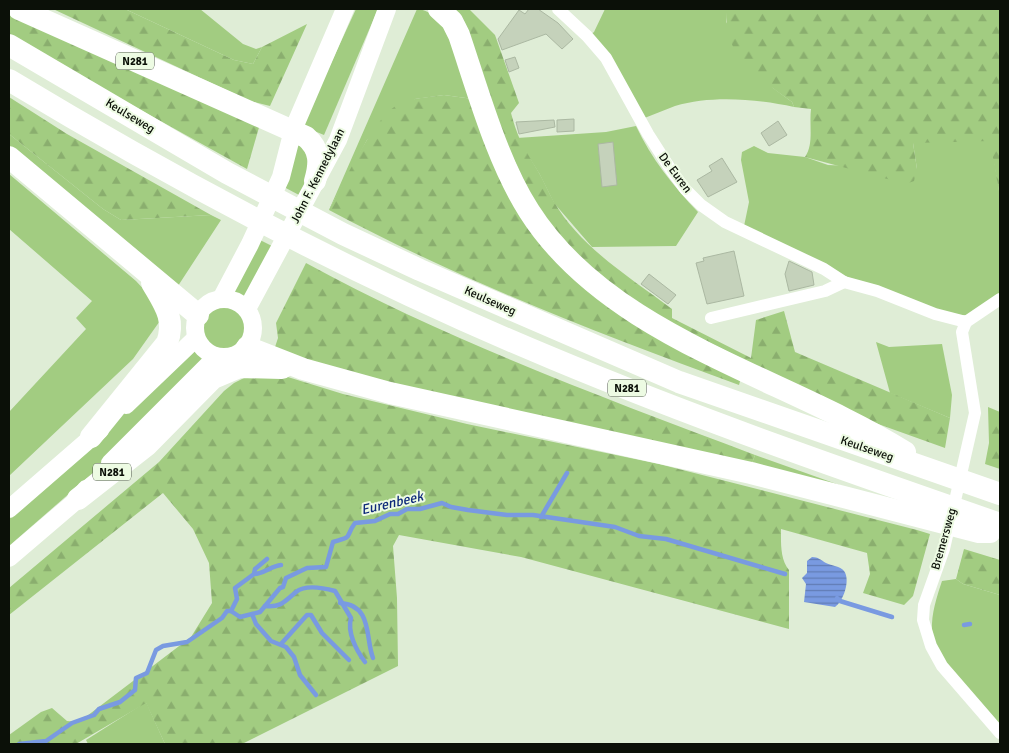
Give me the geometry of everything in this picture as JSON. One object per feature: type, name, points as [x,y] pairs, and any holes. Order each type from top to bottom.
[{"type":"highway","name":"N281","points":[[19,9],[292,130],[309,140],[318,153],[319,167],[316,182]]},
{"type":"highway","name":"N281","points":[[439,9],[452,21],[459,35],[502,156],[528,210],[562,255],[582,274],[618,302],[692,345],[865,428],[940,474]]},
{"type":"highway","name":"Keulseweg","points":[[9,45],[227,173],[344,234],[487,300],[679,382],[996,493]]},
{"type":"highway","name":"N281","points":[[9,80],[82,124],[215,197],[332,257],[476,325],[553,359],[926,508]]},
{"type":"highway","points":[[9,158],[198,315]]},
{"type":"highway","points":[[91,438],[129,388],[160,353],[171,332],[170,318],[166,308],[146,271]]},
{"type":"highway","name":"N281","points":[[247,347],[303,369],[390,393],[751,473],[926,508],[991,526]]},
{"type":"highway","name":"N281","points":[[78,499],[147,445],[212,378],[239,366],[303,369]]},
{"type":"street","points":[[221,299],[250,244],[281,177],[292,130],[345,9]]},
{"type":"street","name":"John F. Kennedylaan","points":[[247,309],[338,140],[387,9]]},
{"type":"street","name":"De Euren","points":[[558,9],[587,36],[606,58],[648,134],[671,170],[685,189],[701,204],[725,222],[824,269],[844,282],[877,291],[935,314],[966,322]]},
{"type":"street","points":[[711,318],[825,291],[844,282]]},
{"type":"street","points":[[221,299],[232,300],[247,309],[254,329],[247,347],[232,357],[216,357],[204,350],[196,338],[194,328],[198,315],[209,303],[221,299]]},
{"type":"street","points":[[966,322],[1000,299]]},
{"type":"street","name":"Bremersweg","points":[[966,322],[962,332],[975,413],[944,549],[923,612],[927,633],[942,666],[1000,733]]},
{"type":"street","points":[[9,509],[91,438],[196,338]]},
{"type":"street","points":[[9,558],[78,499],[98,475],[216,357]]},
{"type":"green space","points":[[53,9],[125,9],[234,60],[253,64],[262,47],[307,24],[270,106],[250,101]]},
{"type":"green space","points":[[125,9],[200,9],[243,44],[256,49],[262,47],[253,64],[234,60]]},
{"type":"green space","points":[[356,9],[378,9],[324,135],[302,126]]},
{"type":"green space","points":[[417,9],[428,12],[438,20],[446,32],[454,45],[473,99],[444,95],[415,99],[367,140],[329,210]]},
{"type":"green space","points":[[446,9],[469,9],[495,35],[519,103],[511,113],[522,144],[565,219],[592,248],[672,309],[672,318],[751,358],[756,320],[784,311],[795,352],[950,418],[945,448],[867,420],[639,308],[568,249],[535,206]]},
{"type":"green space","points":[[605,9],[726,9],[726,22],[773,88],[792,102],[794,107],[749,100],[704,100],[675,106],[642,119],[590,35],[594,32]]},
{"type":"green space","points":[[726,9],[1000,9],[1000,197],[990,141],[913,143],[917,169],[914,181],[906,184],[805,157],[810,141],[811,109],[794,107],[792,102],[766,83],[745,64],[731,41],[727,26]]},
{"type":"green space","points":[[9,15],[260,124],[247,169],[9,37]]},
{"type":"green space","points":[[444,95],[473,99],[535,232],[742,374],[739,385],[582,326],[479,283],[378,236],[329,210],[360,152],[379,122],[389,111],[409,100]]},
{"type":"green space","points":[[9,97],[67,134],[211,215],[121,220],[103,209],[9,134]]},
{"type":"green space","points":[[636,126],[648,149],[663,171],[698,212],[676,246],[592,247],[554,203],[539,173],[517,138],[606,132]]},
{"type":"green space","points":[[9,134],[103,209],[121,220],[211,215],[221,220],[176,289],[9,152]]},
{"type":"green space","points":[[299,138],[313,169],[299,195],[282,186]]},
{"type":"green space","points":[[918,141],[991,141],[1000,197],[1000,295],[967,315],[955,315],[896,296],[811,263],[743,231],[749,202],[741,160],[742,152],[754,146],[768,153],[805,157],[828,165],[917,169],[913,143]]},
{"type":"green space","points":[[9,174],[136,281],[159,306],[162,318],[133,359],[9,476],[9,412],[86,329],[76,318],[92,301],[9,229]]},
{"type":"green space","points":[[258,239],[274,247],[245,301],[229,294]]},
{"type":"green space","points":[[306,263],[415,318],[471,343],[584,390],[755,455],[750,469],[509,418],[274,350],[278,338],[276,323]]},
{"type":"green space","points":[[224,306],[236,310],[242,316],[246,328],[242,340],[236,346],[224,350],[212,346],[206,340],[202,328],[206,316],[212,310]]},
{"type":"green space","points":[[876,342],[889,347],[942,344],[952,395],[950,418],[890,393]]},
{"type":"green space","points":[[194,348],[206,357],[110,458],[9,546],[9,518]]},
{"type":"green space","points":[[254,373],[278,374],[343,394],[467,424],[659,464],[930,534],[913,596],[904,605],[863,593],[870,574],[867,553],[781,529],[783,556],[789,570],[789,629],[521,557],[399,535],[393,546],[397,598],[398,666],[242,744],[165,744],[146,703],[76,744],[9,744],[9,735],[41,712],[52,708],[67,721],[79,722],[191,637],[212,603],[209,563],[193,529],[163,493],[9,615],[9,588],[159,462],[224,391],[234,383]]},
{"type":"green space","points":[[988,407],[1000,412],[1000,469],[985,464],[989,443]]},
{"type":"green space","points":[[755,455],[893,504],[750,469]]},
{"type":"green space","points":[[964,549],[1000,560],[1000,595],[963,584],[956,579]]},
{"type":"green space","points":[[956,579],[963,584],[1000,595],[1000,727],[959,682],[940,654],[934,641],[932,618],[942,581]]},
{"type":"green space","points":[[146,702],[165,744],[88,744],[86,740]]},
{"type":"water","points":[[812,557],[840,568],[846,575],[845,590],[841,601],[835,607],[804,602],[806,584],[802,578],[807,573],[807,561]]},
{"type":"building","points":[[529,9],[538,9],[558,23],[573,39],[562,49],[546,34],[502,50],[498,39],[519,10],[525,14]]},
{"type":"building","points":[[515,57],[519,68],[509,72],[505,60]]},
{"type":"building","points":[[574,119],[574,131],[557,132],[557,120]]},
{"type":"building","points":[[554,120],[555,127],[519,134],[516,122]]},
{"type":"building","points":[[778,121],[787,135],[769,146],[761,133]]},
{"type":"building","points":[[613,142],[617,185],[602,187],[598,144]]},
{"type":"building","points":[[722,158],[737,182],[708,197],[697,180],[712,171],[709,166]]},
{"type":"building","points":[[734,251],[744,296],[707,304],[696,263],[704,261],[703,258]]},
{"type":"building","points":[[789,261],[812,272],[814,285],[789,291],[785,274]]},
{"type":"building","points":[[649,274],[676,295],[668,304],[641,284]]},
{"type":"waterway","name":"Eurenbeek","points":[[541,517],[567,473]]},
{"type":"waterway","name":"Eurenbeek","points":[[19,744],[46,741],[72,723],[94,715],[99,709],[120,702],[135,690],[136,678],[147,673],[156,650],[163,646],[187,642],[222,618],[227,611],[231,611],[240,617],[260,612],[280,588],[283,587],[286,578],[307,568],[326,567],[333,542],[347,537],[355,523],[375,521],[390,514],[398,514],[407,509],[420,509],[442,503],[451,507],[468,510],[507,515],[533,515],[615,527],[639,536],[666,539],[785,574]]},
{"type":"waterway","points":[[231,611],[237,599],[235,588],[254,574],[255,569],[267,559]]},
{"type":"waterway","points":[[254,574],[281,565]]},
{"type":"waterway","points":[[265,606],[279,605],[296,592],[305,588],[335,591],[351,618],[350,629],[353,641],[365,662]]},
{"type":"waterway","name":"Eurenbeek","points":[[837,598],[840,601],[892,617]]},
{"type":"waterway","points":[[340,603],[351,605],[363,616],[373,658]]},
{"type":"waterway","points":[[252,614],[256,624],[271,641],[286,647],[294,657],[300,675],[316,695]]},
{"type":"waterway","points":[[281,644],[307,615],[311,615],[322,633],[349,660]]},
{"type":"waterway","name":"Eurenbeek","points":[[964,625],[970,624]]}]
